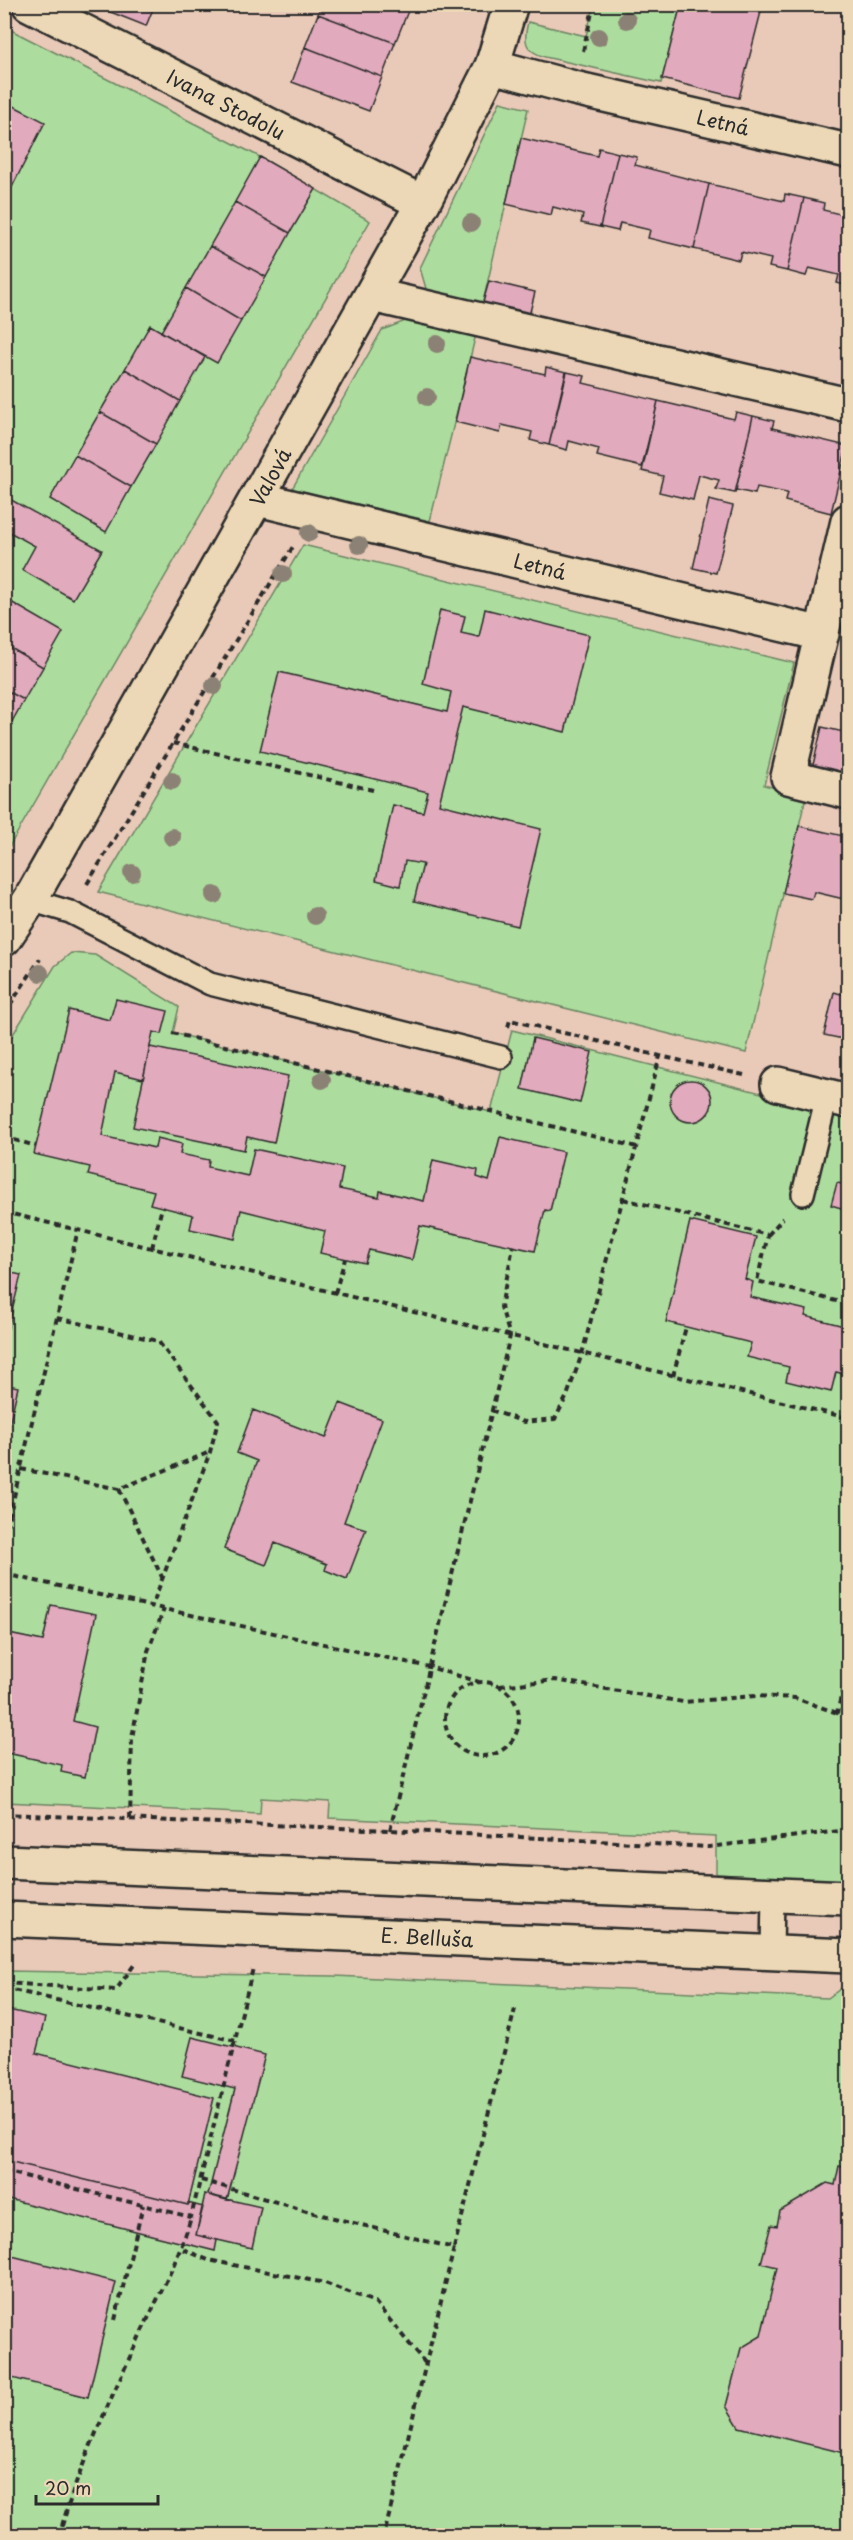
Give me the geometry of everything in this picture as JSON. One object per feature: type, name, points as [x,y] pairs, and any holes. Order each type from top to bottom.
[{"type":"street","name":"Ivana Stodolu","points":[[29,4],[423,203]]},
{"type":"street","name":"Valová","points":[[4,939],[30,900],[423,203],[492,66],[511,4]]},
{"type":"street","name":"Letná","points":[[492,66],[574,88],[849,151]]},
{"type":"street","points":[[372,295],[849,405]]},
{"type":"street","name":"Letná","points":[[258,499],[822,634]]},
{"type":"street","points":[[849,521],[788,777],[849,792]]},
{"type":"street","points":[[778,1084],[838,1099]]},
{"type":"street","points":[[4,1862],[849,1898]]},
{"type":"street","name":"E. Belluša","points":[[4,1919],[849,1956]]},
{"type":"lane","points":[[30,900],[70,912],[210,984],[501,1057]]},
{"type":"lane","points":[[803,1194],[838,1099]]},
{"type":"lane","points":[[772,1952],[773,1895]]},
{"type":"path","points":[[574,88],[594,4]]},
{"type":"path","points":[[4,1014],[70,912],[315,512]]},
{"type":"path","points":[[173,743],[377,791]]},
{"type":"path","points":[[501,1057],[510,1020],[778,1084]]},
{"type":"path","points":[[172,1033],[637,1147]]},
{"type":"path","points":[[491,1410],[524,1422],[555,1419],[567,1396],[582,1354],[660,1056]]},
{"type":"path","points":[[4,1137],[36,1146]]},
{"type":"path","points":[[623,1199],[768,1235],[757,1281],[849,1304]]},
{"type":"path","points":[[152,1248],[162,1207]]},
{"type":"path","points":[[4,1212],[849,1418]]},
{"type":"path","points":[[4,1538],[78,1230]]},
{"type":"path","points":[[390,1830],[510,1336],[501,1307],[513,1246]]},
{"type":"path","points":[[336,1293],[345,1259]]},
{"type":"path","points":[[57,1317],[158,1341],[218,1422],[210,1452],[152,1606]]},
{"type":"path","points":[[673,1376],[686,1327]]},
{"type":"path","points":[[21,1469],[119,1490],[210,1452]]},
{"type":"path","points":[[119,1490],[162,1577]]},
{"type":"path","points":[[4,1574],[429,1667],[500,1686],[555,1680],[683,1702],[755,1696],[795,1698],[849,1716]]},
{"type":"path","points":[[130,1820],[132,1738],[148,1651],[164,1609]]},
{"type":"path","points":[[837,1713],[849,1668]]},
{"type":"path","points":[[479,1682],[467,1684],[456,1691],[448,1701],[444,1720],[449,1737],[457,1747],[468,1754],[480,1757],[504,1750],[513,1741],[518,1730],[520,1717],[517,1705],[510,1694],[500,1686]]},
{"type":"path","points":[[4,1814],[390,1830],[710,1847],[849,1830]]},
{"type":"path","points":[[4,1983],[116,1990],[132,1965],[142,1965]]},
{"type":"path","points":[[242,1968],[265,1968]]},
{"type":"path","points":[[59,2535],[70,2495],[116,2388],[183,2249],[253,1968]]},
{"type":"path","points":[[4,1988],[236,2042]]},
{"type":"path","points":[[384,2535],[515,2009]]},
{"type":"path","points":[[4,2171],[191,2217]]},
{"type":"path","points":[[201,2180],[310,2212],[454,2248]]},
{"type":"path","points":[[115,2320],[143,2205]]},
{"type":"path","points":[[183,2249],[208,2260],[325,2283],[375,2302],[426,2364]]},
{"type":"green space","points":[[594,5],[681,5],[661,83],[545,57],[533,52],[527,45],[528,22],[586,36]]},
{"type":"green space","points":[[5,27],[260,157],[370,221],[5,854]]},
{"type":"green space","points":[[500,102],[528,109],[482,306],[427,292],[420,268]]},
{"type":"green space","points":[[413,318],[476,334],[430,521],[292,489],[382,330]]},
{"type":"green space","points":[[303,545],[794,663],[764,785],[806,796],[746,1053],[98,892]]},
{"type":"green space","points":[[71,953],[95,955],[179,1007],[173,1033],[491,1112],[512,1030],[848,1115],[848,1882],[716,1874],[716,1836],[329,1818],[330,1802],[261,1798],[260,1814],[5,1802],[4,1049],[55,966]]},
{"type":"green space","points":[[5,1971],[334,1976],[828,1998],[848,1983],[848,2535],[5,2536]]},
{"type":"building","points":[[110,4],[155,4],[146,26],[108,11]]},
{"type":"building","points":[[321,4],[391,4],[408,11],[395,43],[318,14]]},
{"type":"building","points":[[681,4],[763,4],[739,98],[662,79]]},
{"type":"building","points":[[318,14],[395,43],[382,77],[305,47]]},
{"type":"building","points":[[305,47],[382,77],[369,111],[292,82]]},
{"type":"building","points":[[10,104],[45,122],[7,197],[4,195],[4,115]]},
{"type":"building","points":[[521,138],[597,156],[599,148],[618,153],[600,227],[581,223],[583,215],[553,207],[551,215],[506,204]]},
{"type":"building","points":[[618,153],[637,157],[635,165],[709,184],[694,249],[648,238],[650,230],[620,223],[618,231],[600,227]]},
{"type":"building","points":[[260,157],[316,189],[290,233],[235,202]]},
{"type":"building","points":[[709,184],[784,201],[785,194],[804,198],[787,271],[769,267],[771,259],[741,252],[739,260],[694,249]]},
{"type":"building","points":[[804,198],[824,203],[823,210],[848,216],[848,286],[837,283],[839,275],[809,268],[806,276],[787,271]]},
{"type":"building","points":[[235,202],[290,233],[266,277],[210,246]]},
{"type":"building","points":[[210,246],[266,277],[241,321],[186,288]]},
{"type":"building","points":[[489,281],[535,292],[529,316],[482,306]]},
{"type":"building","points":[[186,288],[241,321],[217,363],[161,332]]},
{"type":"building","points":[[150,325],[205,357],[180,401],[125,369]]},
{"type":"building","points":[[470,357],[545,374],[546,367],[566,372],[549,445],[530,440],[532,432],[502,425],[500,433],[455,422]]},
{"type":"building","points":[[125,369],[180,401],[156,444],[100,412]]},
{"type":"building","points":[[567,372],[585,376],[583,383],[658,401],[642,467],[597,456],[599,449],[569,441],[567,450],[549,445]]},
{"type":"building","points":[[658,401],[734,419],[736,412],[753,416],[735,493],[716,489],[719,480],[699,475],[693,500],[659,492],[663,476],[642,471]]},
{"type":"building","points":[[100,412],[156,444],[131,487],[75,455]]},
{"type":"building","points":[[753,416],[774,421],[772,428],[847,446],[831,513],[785,501],[787,493],[757,487],[755,494],[736,490]]},
{"type":"building","points":[[75,455],[131,487],[106,532],[50,499]]},
{"type":"building","points":[[4,496],[102,550],[73,599],[22,570],[35,546],[4,529]]},
{"type":"building","points":[[709,500],[733,506],[716,573],[693,568]]},
{"type":"building","points":[[4,598],[63,632],[43,667],[4,644]]},
{"type":"building","points":[[485,609],[589,635],[565,732],[463,707],[439,804],[541,829],[518,926],[414,901],[423,864],[405,861],[400,886],[376,880],[393,805],[423,812],[428,792],[260,751],[279,672],[447,712],[451,692],[423,684],[440,610],[465,616],[461,633],[479,637]]},
{"type":"building","points":[[4,644],[43,667],[24,700],[4,689]]},
{"type":"building","points":[[4,689],[24,700],[5,734],[4,734]]},
{"type":"building","points":[[822,727],[848,733],[848,778],[812,769]]},
{"type":"building","points":[[799,826],[848,837],[848,900],[814,892],[812,899],[783,893]]},
{"type":"building","points":[[834,992],[848,996],[848,1040],[824,1035]]},
{"type":"building","points":[[116,999],[168,1011],[162,1034],[153,1032],[143,1079],[115,1072],[102,1136],[155,1148],[157,1138],[182,1144],[180,1154],[209,1160],[208,1167],[248,1176],[254,1149],[343,1168],[339,1189],[379,1197],[380,1191],[424,1201],[433,1160],[478,1170],[477,1177],[489,1181],[500,1137],[564,1152],[550,1211],[545,1210],[535,1251],[420,1226],[412,1260],[369,1250],[365,1263],[320,1253],[325,1231],[241,1210],[235,1239],[190,1229],[193,1215],[150,1204],[154,1191],[88,1175],[90,1167],[34,1154],[69,1010],[110,1020]]},
{"type":"building","points":[[533,1038],[592,1052],[580,1103],[522,1089]]},
{"type":"building","points":[[150,1047],[288,1076],[274,1143],[247,1137],[244,1150],[133,1127]]},
{"type":"building","points":[[691,1080],[706,1086],[712,1101],[706,1116],[691,1122],[676,1116],[670,1101],[676,1086]]},
{"type":"building","points":[[837,1183],[848,1185],[848,1210],[831,1205]]},
{"type":"building","points":[[690,1221],[756,1237],[745,1279],[753,1282],[750,1297],[807,1310],[805,1316],[844,1326],[848,1308],[848,1375],[836,1372],[831,1392],[786,1381],[789,1367],[747,1357],[751,1343],[666,1322]]},
{"type":"building","points":[[4,1271],[21,1275],[4,1343]]},
{"type":"building","points":[[4,1384],[18,1387],[6,1438],[4,1438]]},
{"type":"building","points":[[340,1403],[382,1419],[344,1522],[366,1529],[347,1579],[325,1570],[327,1564],[275,1543],[266,1565],[224,1549],[257,1461],[237,1453],[253,1410],[326,1438]]},
{"type":"building","points":[[51,1605],[96,1614],[73,1721],[95,1727],[85,1777],[61,1772],[62,1765],[7,1753],[4,1767],[4,1633],[43,1641]]},
{"type":"building","points":[[4,2009],[45,2018],[36,2053],[214,2098],[188,2205],[4,2160]]},
{"type":"building","points":[[192,2037],[265,2055],[227,2200],[208,2195],[235,2089],[182,2076]]},
{"type":"building","points":[[4,2160],[203,2207],[196,2235],[217,2240],[215,2251],[4,2198]]},
{"type":"building","points":[[839,2166],[848,2168],[848,2454],[739,2427],[726,2406],[741,2348],[761,2336],[777,2267],[761,2263],[771,2225],[777,2226],[780,2211],[827,2183],[835,2185]]},
{"type":"building","points":[[205,2194],[261,2207],[252,2248],[196,2235]]},
{"type":"building","points":[[4,2254],[116,2282],[88,2397],[4,2376]]}]
